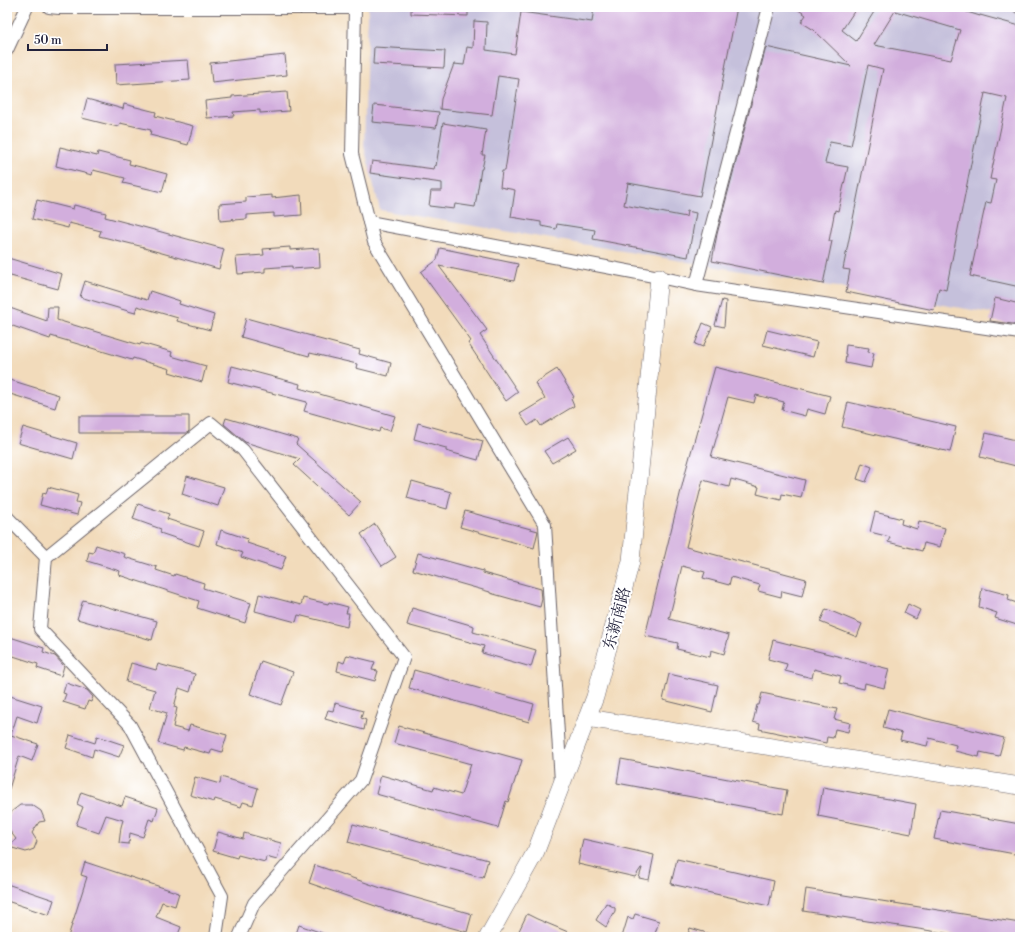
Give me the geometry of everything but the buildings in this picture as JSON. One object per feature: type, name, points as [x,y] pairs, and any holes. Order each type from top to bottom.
[{"type":"main road","name":"东新南路","points":[[488,937],[536,851],[595,697],[631,561],[660,277]]},
{"type":"main road","points":[[587,718],[1020,786]]},
{"type":"street","points":[[7,50],[27,7]]},
{"type":"street","points":[[49,7],[355,8],[352,154],[374,242],[545,525],[561,786]]},
{"type":"street","points":[[696,285],[769,7]]},
{"type":"street","points":[[370,222],[696,285],[1020,333]]},
{"type":"street","points":[[216,937],[222,896],[130,725],[40,629],[46,558],[211,423],[243,450],[404,657],[361,780],[254,903],[239,937]]},
{"type":"street","points":[[7,517],[46,558]]},
{"type":"shaded area","points":[[368,7],[1020,7],[1020,318],[380,210],[364,146]]}]
